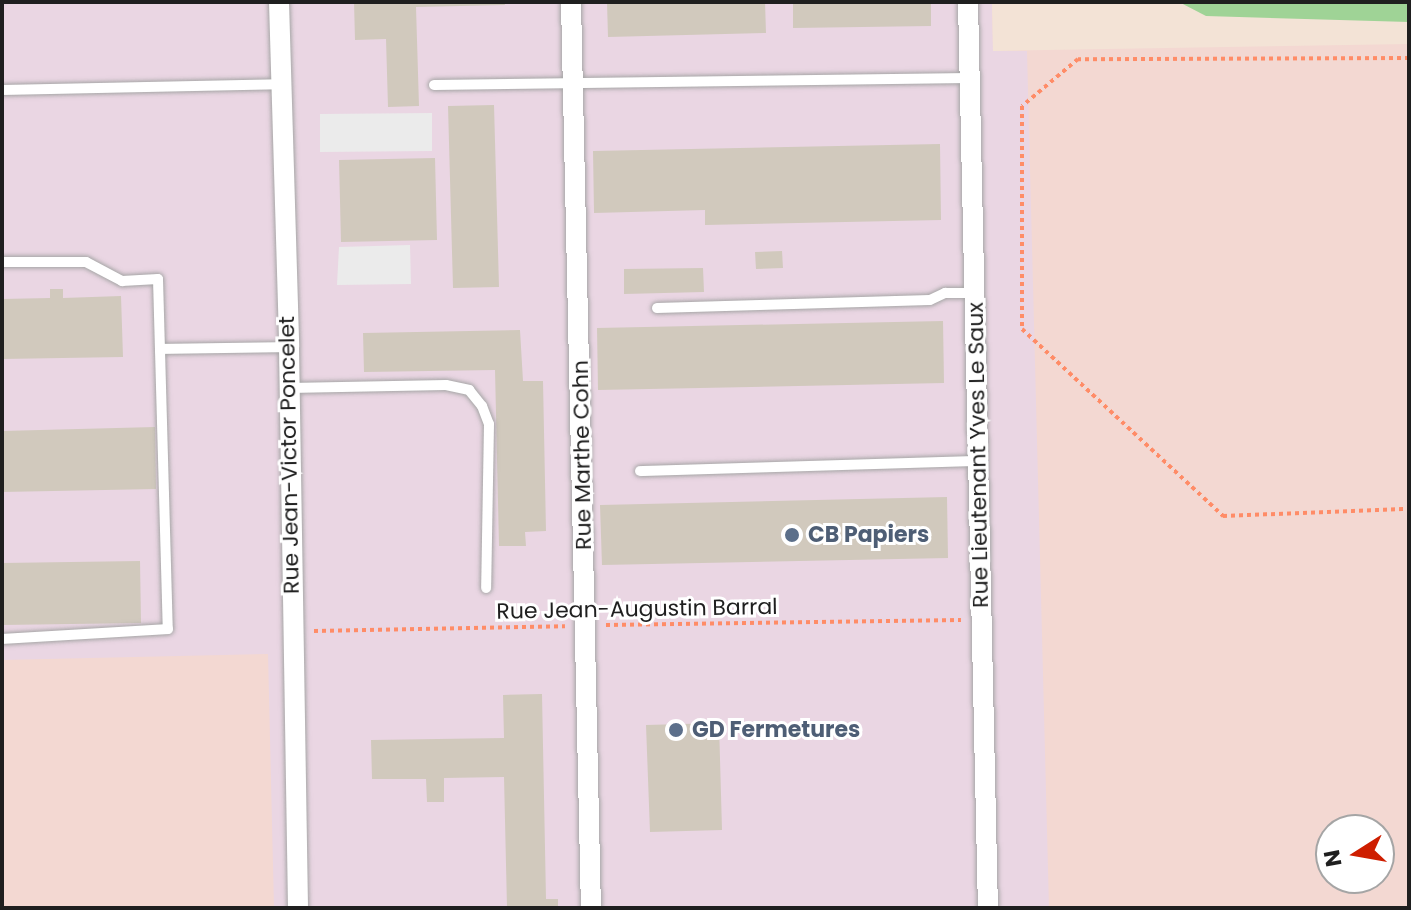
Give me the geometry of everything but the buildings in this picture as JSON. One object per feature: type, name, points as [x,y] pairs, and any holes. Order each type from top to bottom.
[{"type":"street","name":"Rue Jean-Victor Poncelet","points":[[279,2],[289,347],[298,908]]},
{"type":"street","name":"Rue Marthe Cohn","points":[[571,2],[591,908]]},
{"type":"street","name":"Rue Lieutenant Yves Le Saux","points":[[968,2],[988,908]]},
{"type":"lane","points":[[434,85],[970,78]]},
{"type":"lane","points":[[2,90],[279,84]]},
{"type":"lane","points":[[2,262],[86,262],[122,281],[158,279],[168,629],[2,639]]},
{"type":"lane","points":[[657,308],[930,300],[945,293],[975,293]]},
{"type":"lane","points":[[161,349],[289,347]]},
{"type":"lane","points":[[289,388],[446,385],[469,390],[482,406],[489,424],[486,588]]},
{"type":"lane","points":[[640,471],[978,461]]},
{"type":"path","points":[[1409,58],[1078,59],[1022,106],[1022,329],[1223,516],[1409,509]]},
{"type":"path","name":"Rue Jean-Augustin Barral","points":[[292,632],[982,620]]},
{"type":"shaded area","points":[[2,2],[1409,2],[1409,908],[2,908]]},
{"type":"shaded area","points":[[2,2],[992,2],[993,51],[1027,51],[1049,908],[274,908],[268,654],[2,660]]},
{"type":"shaded area","points":[[992,2],[1409,2],[1409,44],[993,51]]},
{"type":"shaded area","points":[[432,113],[432,151],[320,152],[320,114]]},
{"type":"shaded area","points":[[410,245],[411,284],[337,285],[339,247]]},
{"type":"green space","points":[[1179,2],[1409,2],[1409,22],[1206,16]]},
{"type":"place","name":"CB Papiers","points":[[792,535]]},
{"type":"place","name":"GD Fermetures","points":[[676,730]]}]
